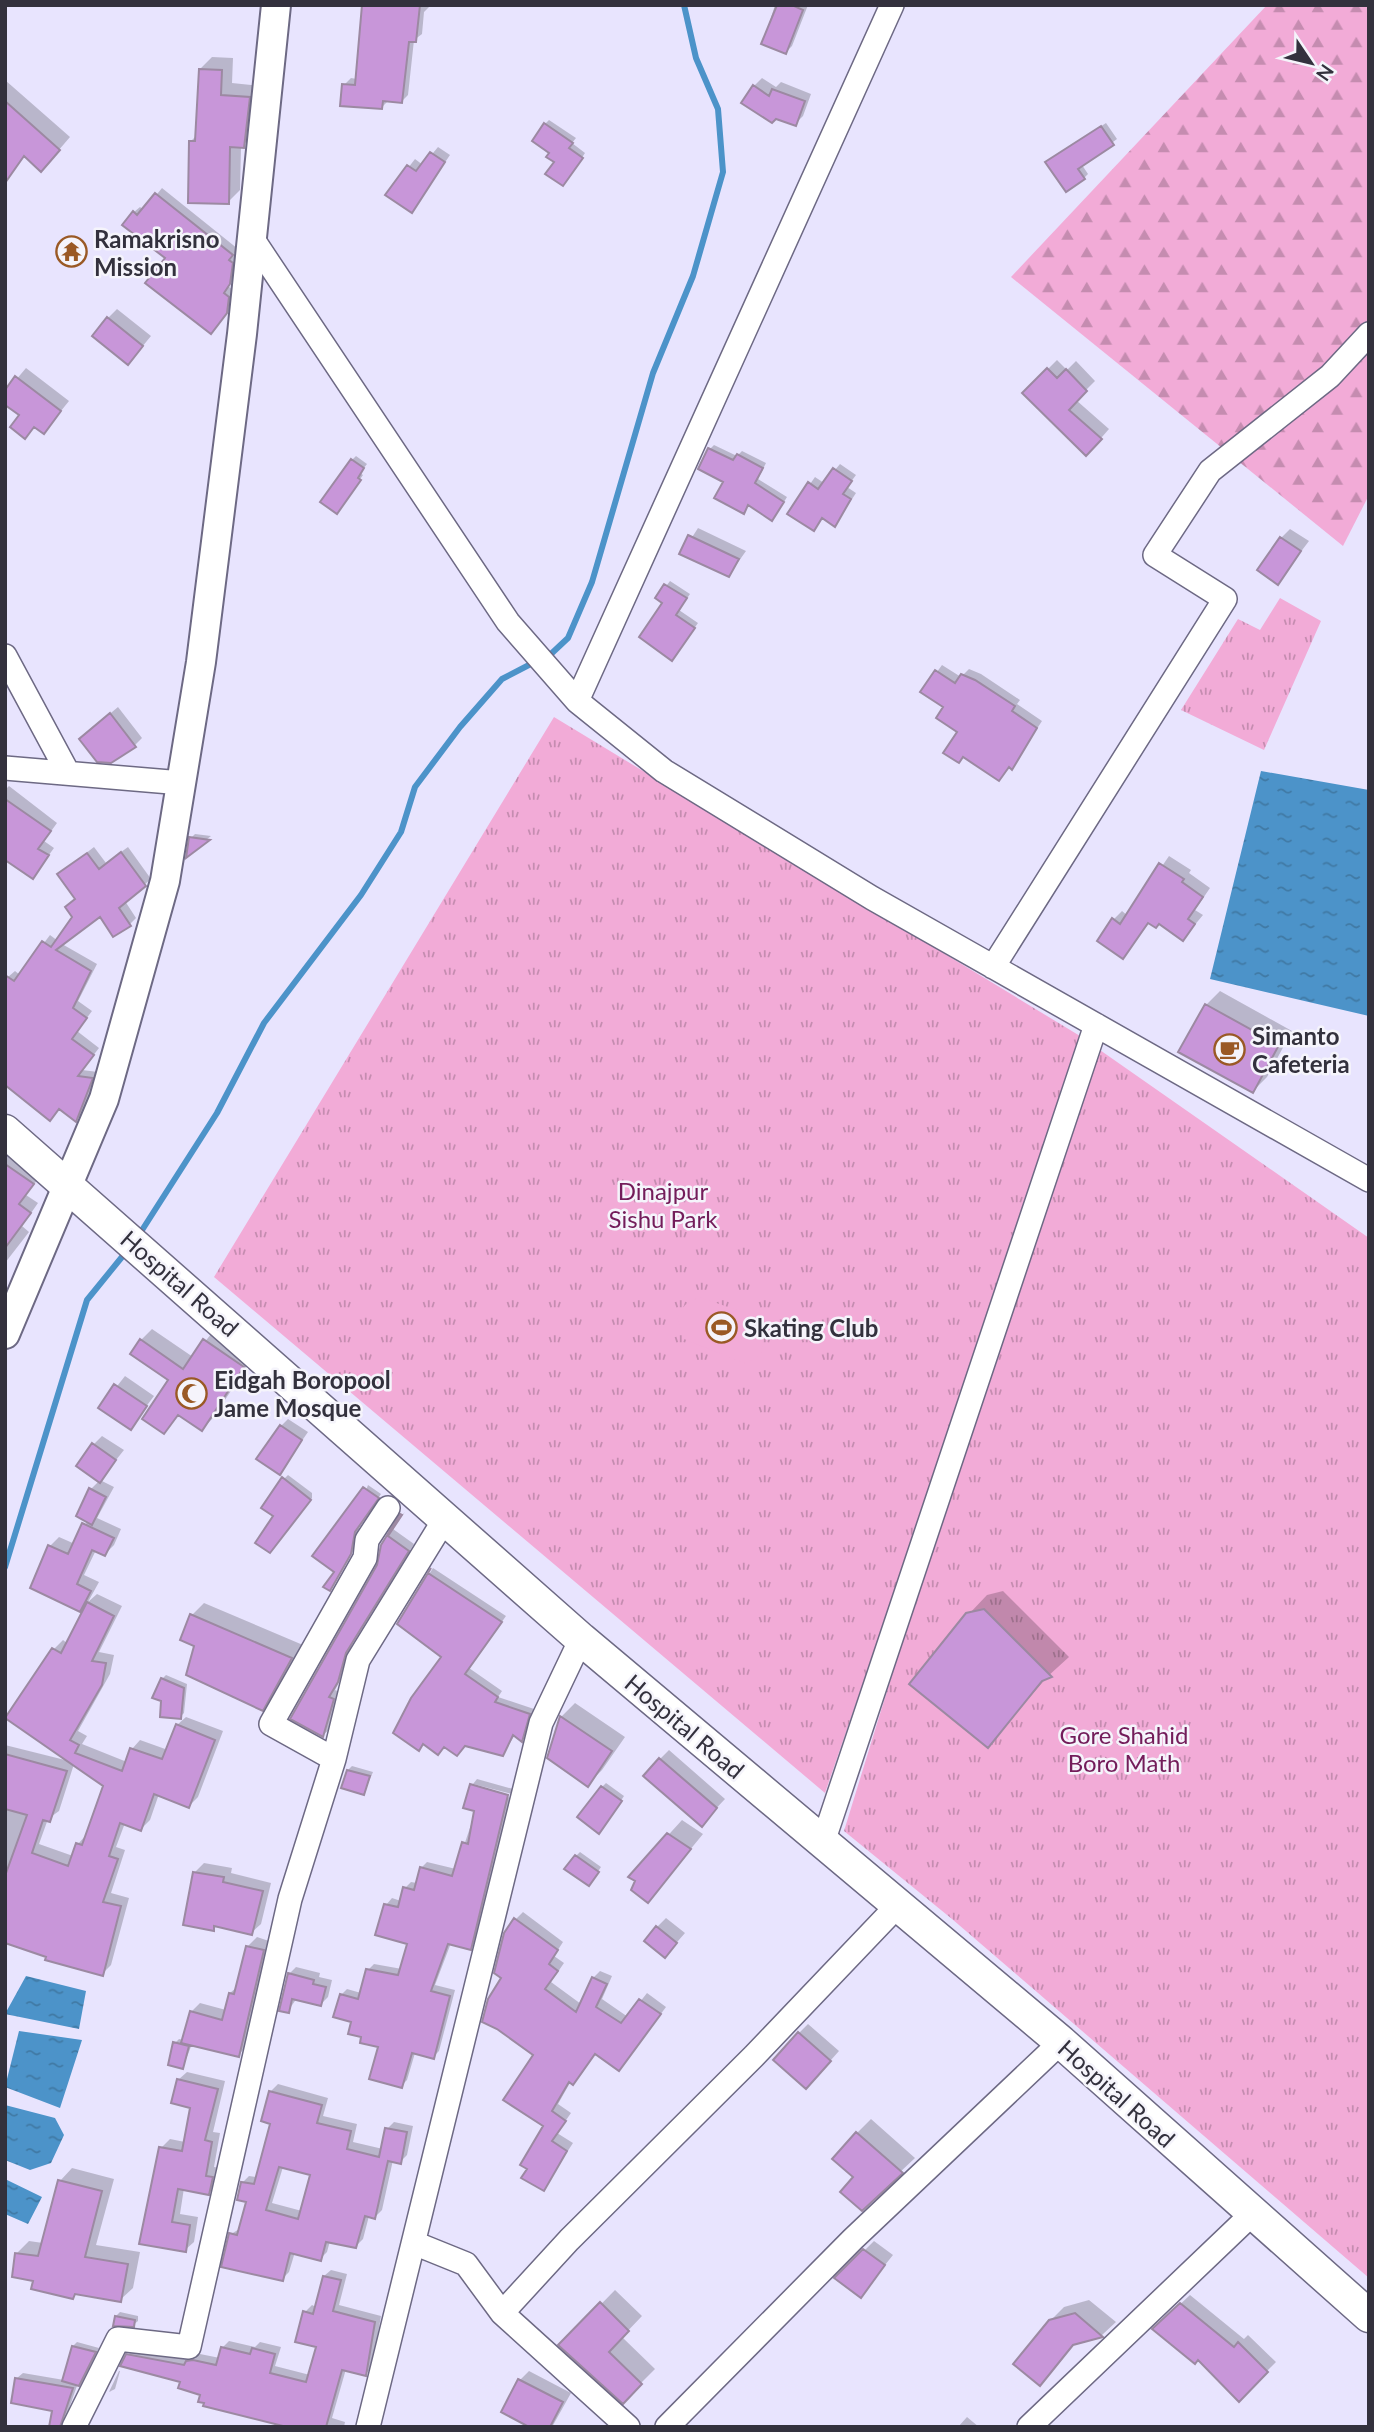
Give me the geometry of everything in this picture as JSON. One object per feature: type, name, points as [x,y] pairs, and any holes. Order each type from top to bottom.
[{"type":"main road","name":"Hospital Road","points":[[5,1131],[446,1517],[581,1639],[1061,2042],[1369,2316]]},
{"type":"street","points":[[5,1334],[104,1099],[165,881],[201,662],[252,238],[276,5]]},
{"type":"street","points":[[570,693],[892,5]]},
{"type":"street","points":[[252,238],[508,622],[570,693],[664,771],[872,898],[1369,1180]]},
{"type":"street","points":[[993,967],[1225,598],[1154,555],[1210,471],[1330,376],[1369,334]]},
{"type":"street","points":[[5,656],[68,772]]},
{"type":"street","points":[[5,768],[182,783]]},
{"type":"street","points":[[823,1842],[1096,1026]]},
{"type":"street","points":[[334,1759],[271,1724],[365,1558],[367,1540],[388,1508]]},
{"type":"street","points":[[74,2427],[118,2339],[189,2347],[290,1899],[334,1759],[358,1660],[446,1517]]},
{"type":"street","points":[[368,2427],[541,1723],[581,1639]]},
{"type":"street","points":[[502,2313],[569,2240],[754,2056],[899,1904]]},
{"type":"street","points":[[667,2427],[853,2239],[1061,2042]]},
{"type":"street","points":[[1029,2427],[1252,2214]]},
{"type":"street","points":[[414,2243],[466,2264],[502,2313],[628,2427]]},
{"type":"green space","points":[[1267,5],[1369,5],[1369,495],[1343,546],[1011,277]]},
{"type":"green space","points":[[1280,598],[1321,621],[1264,750],[1181,710],[1238,619],[1260,630]]},
{"type":"green space","name":"Dinajpur Sishu Park","points":[[554,717],[1085,1039],[825,1793],[214,1277]]},
{"type":"green space","name":"Gore Shahid Boro Math","points":[[1087,1041],[1369,1238],[1369,2278],[952,1919],[844,1831]]},
{"type":"green space","name":"Skating Club","points":[[699,1297],[760,1318],[764,1335],[761,1353],[747,1364],[684,1339],[677,1318],[685,1305]]},
{"type":"water","points":[[1261,771],[1369,790],[1369,1016],[1210,979]]},
{"type":"water","points":[[26,1976],[86,1991],[79,2029],[5,2014]]},
{"type":"water","points":[[19,2031],[82,2040],[60,2108],[5,2087]]},
{"type":"water","points":[[5,2105],[55,2118],[64,2135],[51,2163],[30,2170],[5,2160]]},
{"type":"water","points":[[5,2179],[42,2197],[28,2224],[5,2214]]},
{"type":"building","points":[[362,5],[420,5],[416,42],[409,42],[402,103],[383,101],[382,109],[340,106],[342,84],[355,85]]},
{"type":"building","points":[[777,5],[792,5],[803,10],[786,54],[761,44]]},
{"type":"building","points":[[199,69],[222,70],[221,95],[250,97],[244,148],[230,147],[229,204],[188,203],[189,141],[195,141]]},
{"type":"building","points":[[753,85],[769,96],[772,89],[805,101],[796,126],[776,119],[772,123],[741,103]]},
{"type":"building","points":[[5,101],[60,150],[41,172],[24,156],[5,183]]},
{"type":"building","points":[[544,123],[573,143],[569,148],[583,158],[563,186],[545,174],[554,162],[546,157],[549,153],[532,141]]},
{"type":"building","points":[[1101,126],[1114,145],[1078,169],[1085,179],[1066,192],[1045,162]]},
{"type":"building","points":[[430,152],[445,162],[412,213],[385,195],[407,165],[416,171]]},
{"type":"building","points":[[155,193],[233,255],[229,260],[233,263],[230,284],[224,293],[229,297],[227,313],[211,334],[145,283],[165,258],[122,225],[133,211],[137,215]]},
{"type":"building","points":[[107,317],[143,346],[128,365],[92,336]]},
{"type":"building","points":[[1047,368],[1057,378],[1066,369],[1087,391],[1069,410],[1102,439],[1086,456],[1022,393]]},
{"type":"building","points":[[15,376],[61,411],[44,434],[34,427],[25,439],[10,427],[19,415],[5,405],[5,390]]},
{"type":"building","points":[[708,448],[733,460],[737,454],[763,468],[755,483],[784,502],[772,521],[748,505],[744,514],[714,498],[723,482],[698,469]]},
{"type":"building","points":[[351,459],[364,468],[358,478],[361,480],[337,514],[320,502]]},
{"type":"building","points":[[833,468],[852,481],[843,494],[851,499],[835,527],[822,518],[814,531],[787,514],[808,482],[818,489]]},
{"type":"building","points":[[688,535],[739,559],[729,577],[679,554]]},
{"type":"building","points":[[1280,537],[1301,551],[1278,585],[1257,570]]},
{"type":"building","points":[[664,584],[687,598],[676,615],[695,628],[672,661],[639,637],[662,603],[655,598]]},
{"type":"building","points":[[935,670],[955,683],[961,674],[975,680],[1015,706],[1012,711],[1037,728],[1012,770],[1009,767],[999,781],[963,757],[959,763],[943,753],[957,732],[936,718],[943,707],[920,692]]},
{"type":"building","points":[[110,713],[136,747],[111,763],[97,762],[79,739]]},
{"type":"building","points":[[5,799],[51,831],[38,849],[49,855],[33,879],[5,860]]},
{"type":"building","points":[[189,837],[210,840],[186,858]]},
{"type":"building","points":[[121,852],[146,886],[119,908],[131,926],[113,937],[100,917],[56,950],[91,971],[73,1008],[87,1018],[72,1039],[94,1055],[78,1076],[93,1078],[76,1122],[59,1109],[50,1121],[5,1085],[5,975],[14,981],[42,941],[51,947],[72,917],[65,907],[75,899],[57,874],[87,853],[99,869]]},
{"type":"building","points":[[1159,863],[1184,879],[1182,882],[1203,897],[1188,919],[1195,924],[1183,941],[1159,924],[1156,928],[1148,923],[1123,959],[1097,941],[1112,918],[1120,924]]},
{"type":"building","name":"Simanto Cafeteria","points":[[1205,1004],[1279,1045],[1253,1093],[1178,1052]]},
{"type":"building","points":[[5,1164],[34,1184],[19,1204],[31,1213],[5,1248]]},
{"type":"building","points":[[140,1339],[183,1369],[203,1339],[244,1367],[202,1431],[178,1415],[164,1434],[142,1419],[168,1380],[130,1354]]},
{"type":"building","points":[[114,1384],[147,1406],[131,1430],[98,1408]]},
{"type":"building","points":[[280,1425],[302,1440],[280,1475],[256,1459]]},
{"type":"building","points":[[92,1443],[116,1460],[100,1483],[76,1466]]},
{"type":"building","points":[[282,1477],[311,1500],[270,1553],[255,1543],[273,1516],[261,1508]]},
{"type":"building","points":[[363,1487],[379,1498],[355,1532],[351,1554],[330,1591],[323,1587],[334,1572],[312,1556]]},
{"type":"building","points":[[89,1488],[106,1497],[92,1525],[76,1516]]},
{"type":"building","points":[[400,1514],[402,1515],[388,1536],[409,1551],[346,1653],[338,1682],[329,1697],[334,1699],[323,1737],[290,1719],[377,1565],[381,1545]]},
{"type":"building","points":[[82,1523],[114,1538],[105,1556],[92,1550],[77,1584],[91,1591],[80,1612],[30,1588],[48,1545],[68,1554]]},
{"type":"building","points":[[431,1568],[428,1573],[502,1622],[465,1674],[498,1697],[495,1702],[530,1714],[522,1742],[513,1735],[503,1756],[465,1746],[457,1756],[444,1747],[438,1755],[423,1744],[419,1751],[393,1733],[411,1698],[441,1657],[397,1624]]},
{"type":"building","points":[[87,1602],[114,1616],[92,1661],[106,1663],[102,1685],[70,1740],[79,1745],[75,1753],[122,1771],[130,1748],[162,1759],[176,1724],[215,1740],[189,1808],[154,1794],[141,1831],[120,1823],[109,1856],[118,1859],[103,1902],[121,1906],[103,1976],[45,1960],[46,1957],[5,1943],[5,1876],[27,1815],[5,1809],[5,1754],[67,1771],[50,1822],[43,1820],[32,1853],[68,1866],[76,1843],[82,1845],[103,1786],[5,1718],[52,1648],[61,1653]]},
{"type":"building","points":[[984,1609],[1052,1677],[1042,1681],[988,1748],[909,1684],[966,1613]]},
{"type":"building","points":[[190,1614],[292,1658],[263,1711],[186,1675],[194,1646],[180,1640]]},
{"type":"building","points":[[161,1678],[184,1688],[181,1719],[160,1717],[161,1701],[152,1698]]},
{"type":"building","points":[[560,1716],[612,1751],[588,1787],[547,1758]]},
{"type":"building","points":[[659,1758],[717,1808],[702,1827],[643,1776]]},
{"type":"building","points":[[347,1770],[370,1776],[364,1795],[341,1788]]},
{"type":"building","points":[[470,1784],[508,1795],[471,1950],[448,1944],[431,1991],[450,1996],[434,2059],[412,2053],[402,2088],[369,2079],[378,2047],[360,2043],[361,2037],[348,2034],[351,2022],[333,2017],[340,1994],[358,1999],[366,1969],[398,1975],[407,1944],[375,1935],[384,1904],[398,1907],[403,1887],[414,1890],[420,1867],[452,1876],[462,1842],[468,1844],[474,1811],[463,1808]]},
{"type":"building","points":[[601,1786],[622,1801],[599,1834],[577,1817]]},
{"type":"building","points":[[667,1833],[691,1849],[648,1903],[631,1890],[635,1881],[628,1877]]},
{"type":"building","points":[[575,1855],[599,1872],[589,1886],[564,1869]]},
{"type":"building","points":[[193,1872],[224,1877],[223,1882],[263,1891],[252,1935],[214,1926],[214,1931],[183,1925]]},
{"type":"building","points":[[514,1918],[558,1950],[549,1964],[558,1971],[545,1989],[576,2012],[592,1977],[607,1984],[596,2007],[621,2023],[639,1999],[661,2014],[619,2071],[595,2054],[573,2085],[569,2082],[552,2111],[566,2121],[552,2141],[567,2151],[544,2191],[521,2178],[527,2169],[520,2165],[543,2126],[503,2100],[533,2055],[497,2029],[482,2022],[488,1999],[501,1978],[494,1973],[504,1933]]},
{"type":"building","points":[[656,1926],[677,1943],[665,1958],[644,1941]]},
{"type":"building","points":[[246,1946],[264,1950],[239,2057],[181,2043],[190,2011],[222,2020],[229,1993],[234,1994]]},
{"type":"building","points":[[288,1973],[314,1980],[313,1984],[326,1987],[321,2006],[292,1999],[289,2013],[279,2011]]},
{"type":"building","points":[[798,2032],[831,2061],[806,2089],[773,2060]]},
{"type":"building","points":[[173,2042],[189,2046],[183,2069],[168,2065]]},
{"type":"building","points":[[177,2079],[218,2089],[205,2140],[212,2142],[206,2176],[213,2177],[209,2195],[178,2189],[172,2222],[190,2225],[186,2252],[139,2244],[159,2147],[182,2151],[190,2108],[171,2103]]},
{"type":"building","points":[[269,2091],[322,2105],[317,2123],[351,2131],[347,2149],[379,2157],[385,2128],[407,2132],[401,2164],[388,2161],[375,2219],[365,2216],[356,2248],[326,2242],[321,2261],[290,2253],[283,2281],[221,2267],[229,2233],[237,2235],[246,2202],[237,2200],[241,2182],[254,2184],[270,2124],[261,2121]],"holes":[[[279,2167],[310,2175],[298,2219],[266,2210]]]},
{"type":"building","points":[[856,2132],[903,2173],[862,2211],[840,2192],[853,2177],[832,2159]]},
{"type":"building","points":[[58,2180],[102,2191],[85,2257],[128,2264],[121,2302],[75,2294],[73,2299],[31,2289],[33,2281],[12,2277],[15,2253],[38,2256]]},
{"type":"building","points":[[863,2249],[885,2265],[861,2298],[834,2278]]},
{"type":"building","points":[[323,2276],[341,2280],[333,2311],[375,2322],[366,2376],[342,2370],[326,2427],[287,2427],[203,2406],[204,2403],[198,2402],[200,2395],[178,2388],[180,2382],[120,2366],[126,2354],[184,2365],[186,2361],[193,2360],[216,2365],[221,2347],[250,2354],[252,2348],[275,2354],[270,2373],[306,2382],[316,2347],[295,2342],[303,2311],[313,2314]]},
{"type":"building","points":[[600,2302],[629,2331],[609,2352],[642,2384],[623,2404],[558,2345]]},
{"type":"building","points":[[1180,2303],[1234,2347],[1238,2342],[1268,2372],[1239,2402],[1198,2360],[1195,2364],[1152,2329]]},
{"type":"building","points":[[1075,2313],[1103,2337],[1073,2345],[1040,2386],[1013,2364],[1049,2320]]},
{"type":"building","points":[[115,2316],[135,2320],[134,2327],[113,2326]]},
{"type":"building","points":[[72,2346],[96,2352],[79,2386],[62,2381]]},
{"type":"building","points":[[15,2378],[73,2388],[60,2427],[49,2427],[52,2411],[11,2403]]},
{"type":"building","points":[[518,2379],[563,2402],[550,2427],[529,2427],[501,2412]]},
{"type":"waterway","points":[[137,1238],[217,1113],[264,1023],[361,895],[401,832],[415,787],[460,727],[502,679],[552,653],[568,638],[592,582],[653,373],[693,276],[723,172],[718,109],[696,58],[684,5]]},
{"type":"waterway","points":[[5,1567],[87,1300],[126,1252]]},
{"type":"place","name":"Ramakrisno Mission","points":[[71,252]]},
{"type":"place","name":"Simanto Cafeteria","points":[[1229,1049]]},
{"type":"place","name":"Skating Club","points":[[721,1327]]},
{"type":"place","name":"Eidgah Boropool Jame Mosque","points":[[191,1393]]}]
